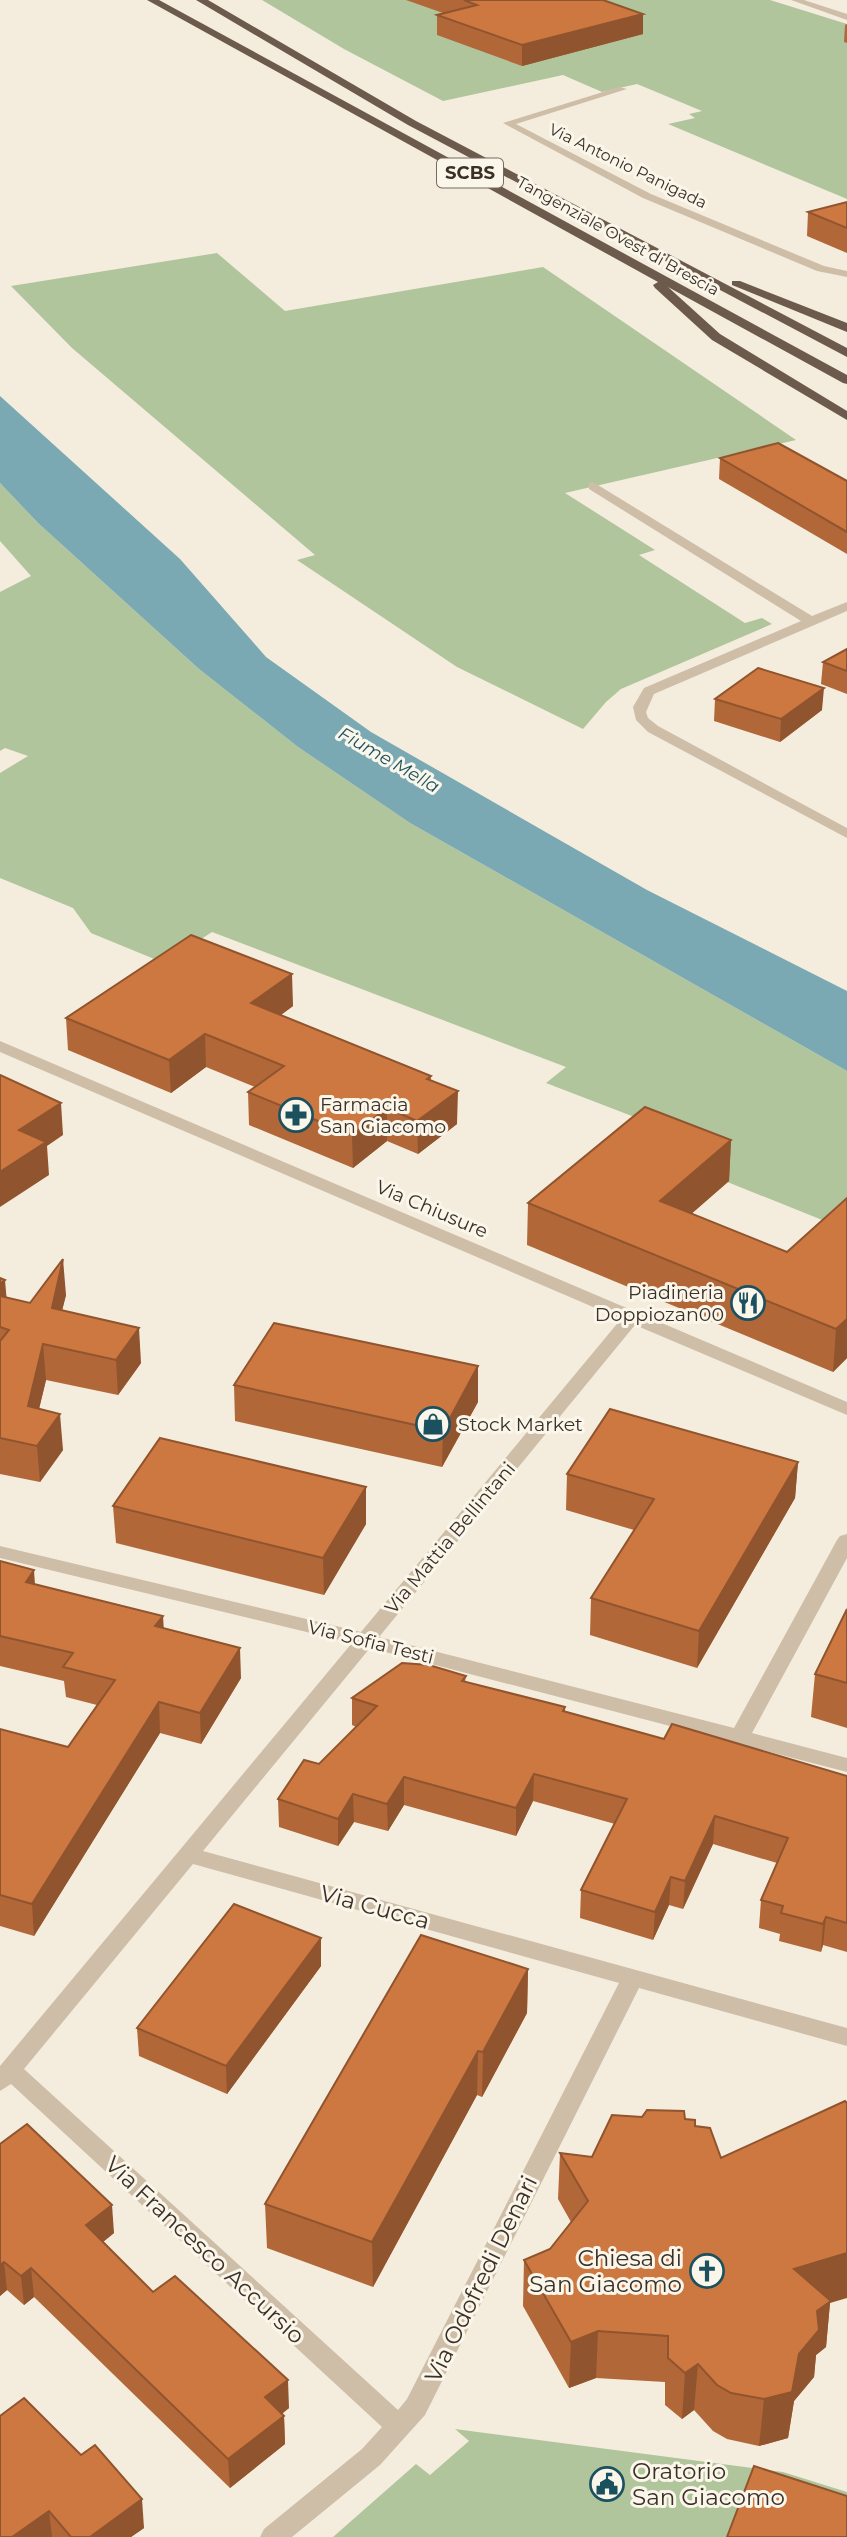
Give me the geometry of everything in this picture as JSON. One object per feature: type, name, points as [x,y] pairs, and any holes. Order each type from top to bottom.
[{"type":"highway","points":[[139,0],[176,13]]},
{"type":"highway","name":"Tangenziale Ovest di Brescia","points":[[152,0],[847,380]]},
{"type":"highway","name":"Tangenziale Ovest di Brescia","points":[[201,0],[326,74],[847,353]]},
{"type":"highway","points":[[222,0],[288,41],[326,74]]},
{"type":"highway","points":[[670,259],[807,309],[847,328]]},
{"type":"highway","points":[[635,263],[716,337],[845,415]]},
{"type":"street","points":[[795,0],[847,17]]},
{"type":"street","points":[[808,4],[819,0]]},
{"type":"street","name":"Via Antonio Panigada","points":[[622,89],[508,123],[647,196],[821,270],[847,274]]},
{"type":"street","points":[[593,486],[810,621]]},
{"type":"street","points":[[847,606],[649,691],[639,702],[637,711],[642,722],[653,729],[847,834]]},
{"type":"street","name":"Via Chiusure","points":[[0,1046],[847,1409]]},
{"type":"street","name":"Via Mattia Bellintani","points":[[188,1855],[631,1318]]},
{"type":"street","points":[[740,1737],[847,1540]]},
{"type":"street","name":"Via Sofia Testi","points":[[0,1552],[366,1640],[847,1765]]},
{"type":"street","points":[[5,2076],[188,1855]]},
{"type":"street","name":"Via Cucca","points":[[188,1855],[847,2037]]},
{"type":"street","name":"Via Odofredi Denari","points":[[273,2537],[371,2456],[400,2428],[429,2385],[448,2341],[633,1979]]},
{"type":"street","name":"Via Francesco Accursio","points":[[5,2076],[400,2428]]},
{"type":"green space","points":[[262,0],[770,0],[847,24],[847,199],[668,124],[695,118],[689,114],[702,111],[637,84],[602,92],[563,75],[443,101],[344,49]]},
{"type":"green space","points":[[217,253],[285,311],[543,267],[796,440],[565,493],[655,550],[639,555],[745,623],[762,618],[772,624],[621,689],[583,729],[457,667],[297,560],[315,555],[72,348],[11,286]]},
{"type":"green space","points":[[0,483],[38,523],[199,669],[298,747],[410,823],[847,1071],[847,1230],[628,1142],[650,1123],[546,1083],[566,1067],[212,932],[164,963],[91,933],[73,908],[0,878],[0,773],[28,756],[5,748],[0,751],[0,592],[31,576],[0,541]]},
{"type":"green space","name":"Oratorio San Giacomo","points":[[455,2429],[783,2472],[847,2492],[847,2537],[333,2537],[416,2464],[430,2475],[469,2441]]},
{"type":"water","name":"Fiume Mella","points":[[0,396],[180,559],[266,657],[371,732],[647,890],[847,991],[847,1071],[410,823],[298,747],[199,669],[38,523],[0,483]]},
{"type":"building","points":[[464,0],[603,0],[643,14],[522,45],[437,15],[477,5]]},
{"type":"building","points":[[847,202],[847,228],[808,212]]},
{"type":"building","points":[[778,443],[847,481],[847,532],[720,458]]},
{"type":"building","points":[[847,649],[847,671],[823,662]]},
{"type":"building","points":[[758,668],[824,688],[781,719],[715,699]]},
{"type":"building","points":[[191,935],[292,974],[251,1003],[431,1076],[427,1079],[458,1091],[417,1121],[387,1108],[352,1135],[248,1092],[284,1066],[205,1034],[169,1060],[66,1018]]},
{"type":"building","points":[[0,1075],[61,1103],[19,1130],[46,1142],[0,1172]]},
{"type":"building","points":[[645,1107],[731,1140],[660,1201],[787,1252],[847,1198],[847,1319],[836,1329],[528,1203]]},
{"type":"building","points":[[63,1259],[52,1308],[139,1328],[116,1360],[43,1344],[28,1406],[60,1414],[37,1446],[0,1438],[0,1341],[9,1330],[0,1327],[0,1296],[30,1303]]},
{"type":"building","points":[[274,1323],[478,1366],[443,1431],[234,1385]]},
{"type":"building","points":[[610,1409],[798,1462],[699,1631],[591,1598],[654,1499],[567,1474]]},
{"type":"building","points":[[160,1438],[366,1487],[323,1558],[113,1506]]},
{"type":"building","points":[[0,1561],[34,1570],[26,1582],[163,1616],[155,1626],[240,1648],[200,1713],[159,1702],[32,1904],[0,1895],[0,1729],[68,1747],[115,1680],[63,1667],[73,1653],[0,1636]]},
{"type":"building","points":[[847,1609],[847,1683],[815,1674]]},
{"type":"building","points":[[402,1663],[429,1665],[466,1676],[462,1681],[565,1707],[563,1711],[664,1739],[672,1724],[847,1776],[847,1923],[826,1917],[823,1924],[781,1913],[783,1906],[761,1900],[788,1838],[715,1816],[685,1881],[671,1877],[655,1912],[581,1890],[627,1799],[534,1774],[516,1808],[404,1777],[387,1804],[353,1794],[338,1819],[278,1799],[304,1760],[319,1764],[377,1706],[352,1698]]},
{"type":"building","points":[[234,1904],[321,1938],[226,2066],[137,2028]]},
{"type":"building","points":[[421,1935],[528,1969],[483,2052],[478,2051],[372,2242],[265,2204]]},
{"type":"building","name":"Chiesa di San Giacomo","points":[[845,2101],[847,2253],[794,2269],[831,2301],[817,2311],[819,2330],[799,2354],[792,2392],[764,2399],[731,2393],[717,2385],[698,2364],[685,2373],[668,2358],[668,2336],[598,2331],[571,2342],[524,2260],[550,2249],[588,2201],[560,2153],[592,2157],[612,2115],[642,2117],[647,2110],[684,2111],[685,2119],[695,2120],[695,2126],[710,2128],[721,2158]]},
{"type":"building","points":[[27,2124],[112,2205],[86,2225],[153,2292],[175,2276],[288,2380],[265,2397],[284,2416],[228,2459],[31,2268],[21,2276],[4,2262],[0,2265],[0,2144]]},
{"type":"building","points":[[24,2398],[81,2455],[95,2445],[142,2499],[90,2537],[71,2537],[49,2511],[12,2537],[0,2537],[0,2416]]},
{"type":"building","points":[[754,2466],[847,2496],[847,2537],[727,2537]]},
{"type":"place","name":"Farmacia San Giacomo","points":[[296,1115]]},
{"type":"place","name":"Piadineria Doppiozan00","points":[[748,1303]]},
{"type":"place","name":"Stock Market","points":[[433,1424]]},
{"type":"place","name":"Chiesa di San Giacomo","points":[[707,2271]]},
{"type":"place","name":"Oratorio San Giacomo","points":[[607,2484]]}]
